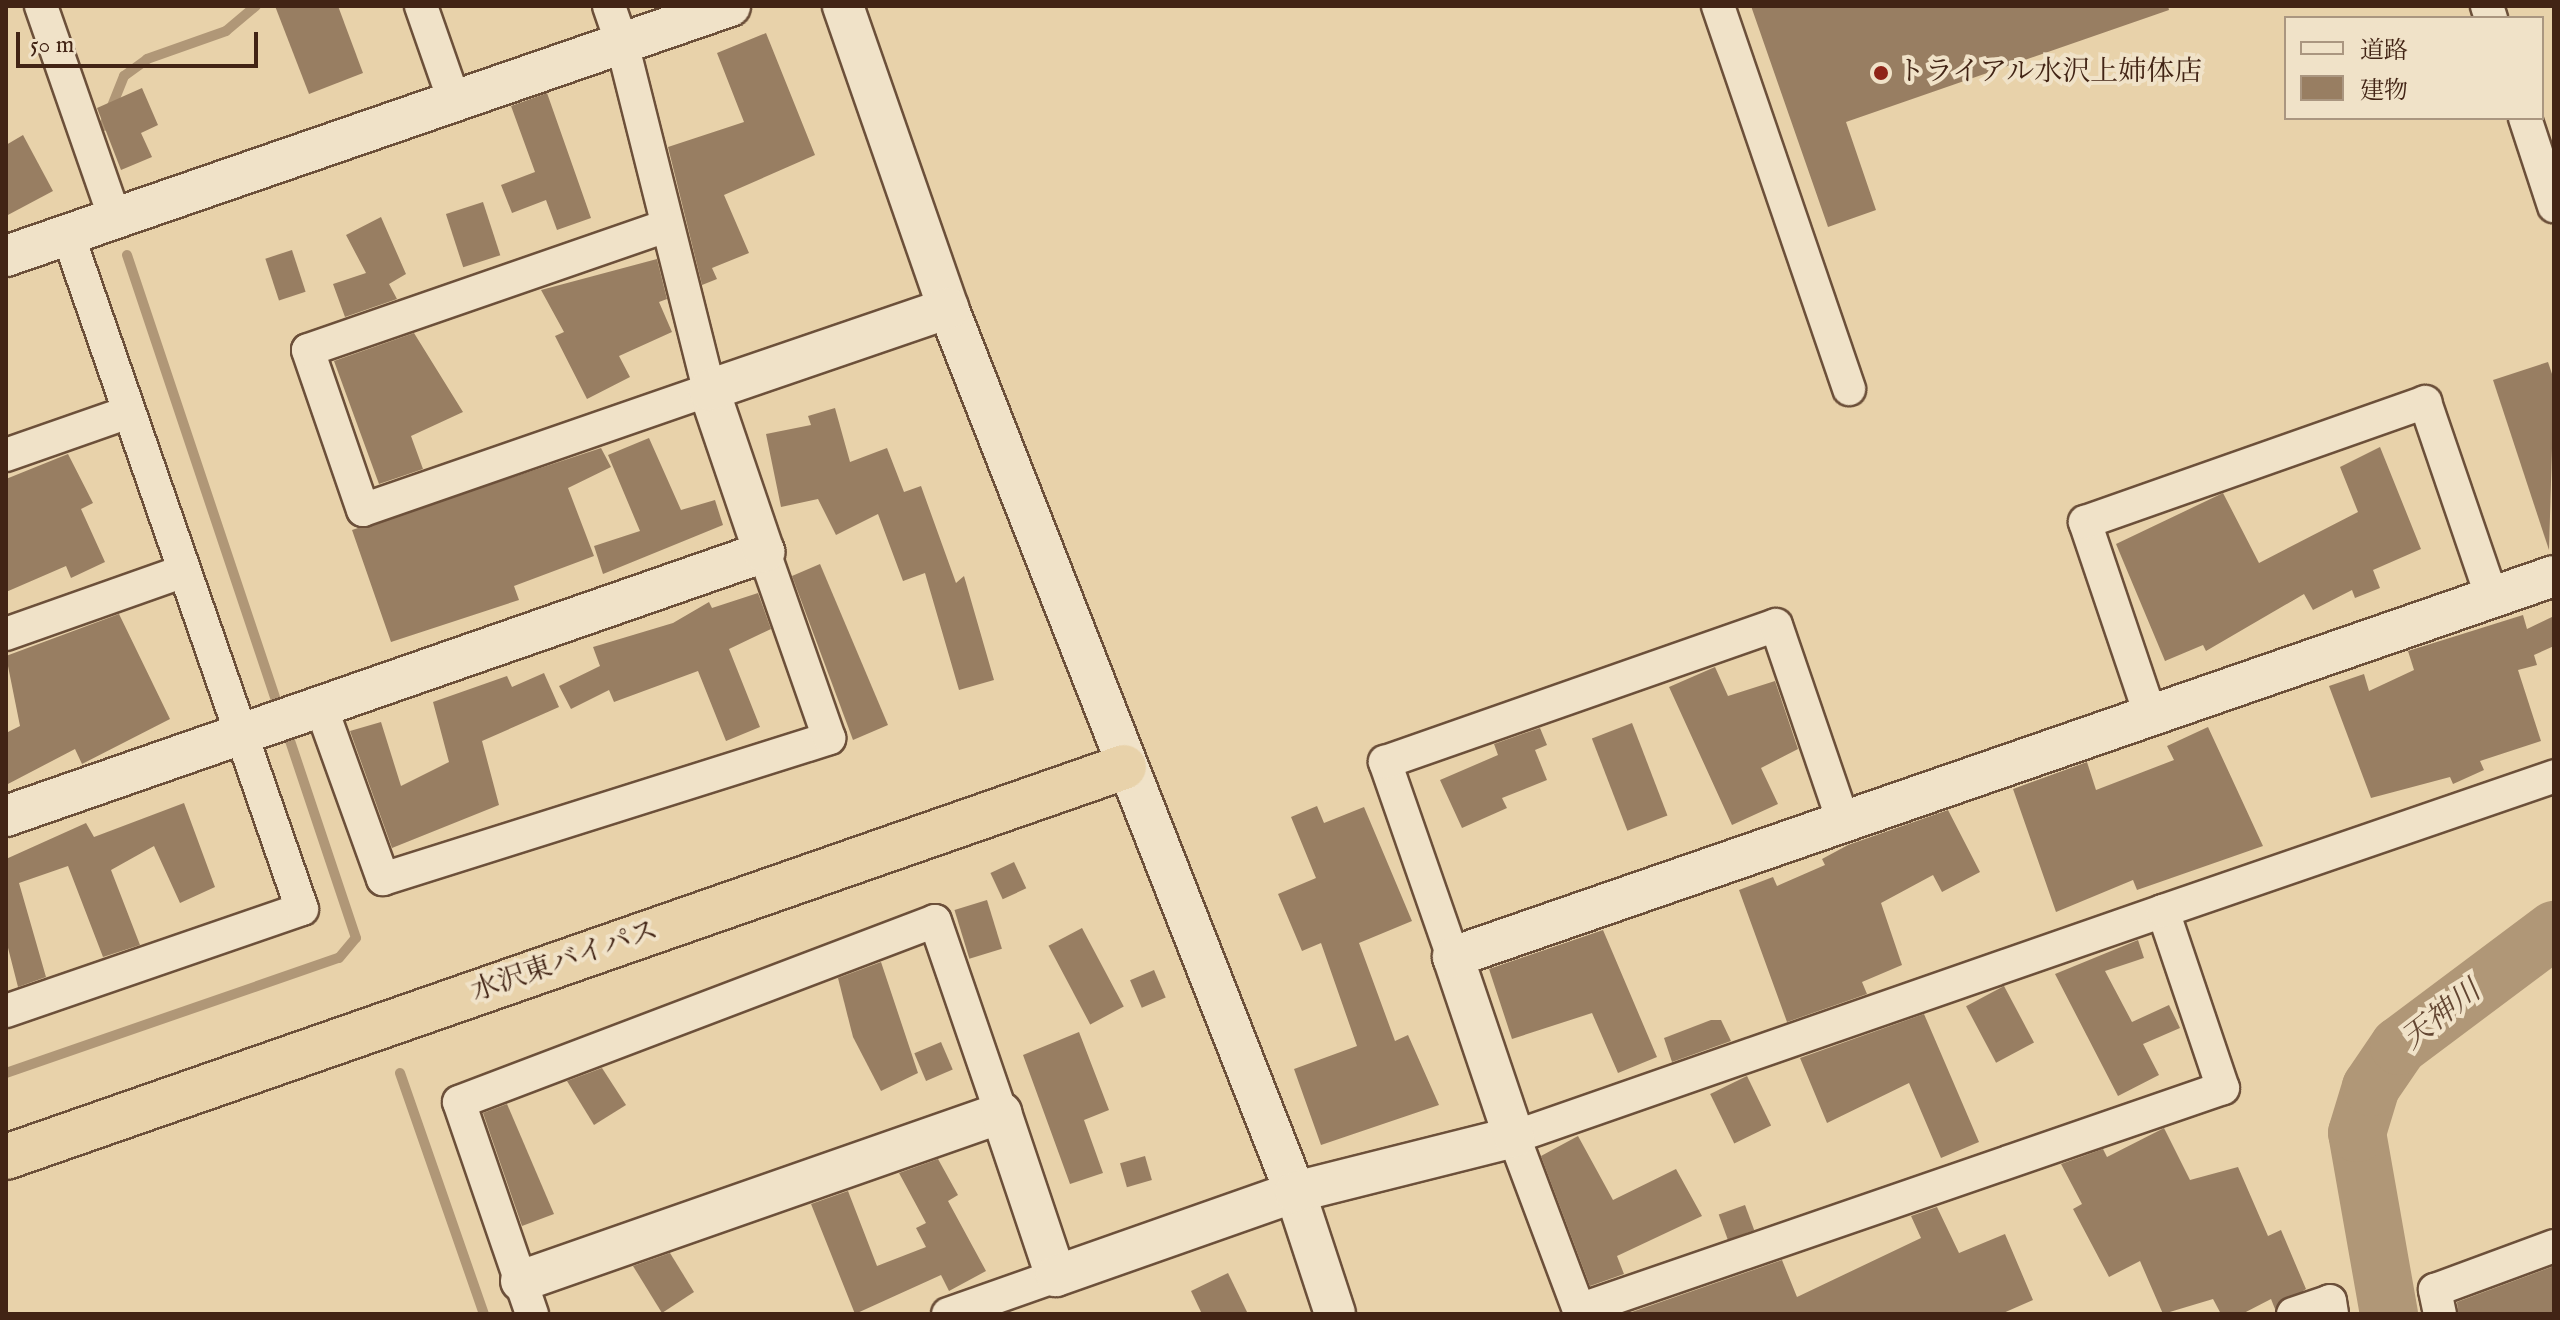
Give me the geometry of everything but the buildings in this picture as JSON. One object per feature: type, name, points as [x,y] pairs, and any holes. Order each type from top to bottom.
[{"type":"highway","name":"水沢東バイパス","points":[[6,1157],[1124,767]]},
{"type":"street","points":[[41,6],[115,219]]},
{"type":"street","points":[[421,6],[454,100]]},
{"type":"street","points":[[321,707],[383,879],[829,738],[709,390],[622,43],[609,6]]},
{"type":"street","points":[[6,256],[730,6]]},
{"type":"street","points":[[843,6],[948,308],[1124,767],[1295,1192],[1335,1314]]},
{"type":"street","points":[[1718,6],[1849,389]]},
{"type":"street","points":[[2526,120],[2554,203]]},
{"type":"street","points":[[667,226],[308,350],[363,510],[948,308]]},
{"type":"street","points":[[6,1011],[302,909],[68,235]]},
{"type":"street","points":[[2151,717],[2085,522],[2425,402],[2492,598]]},
{"type":"street","points":[[6,455],[129,412]]},
{"type":"street","points":[[6,816],[764,552]]},
{"type":"street","points":[[6,634],[184,571]]},
{"type":"street","points":[[1453,957],[2554,576]]},
{"type":"street","points":[[1843,821],[1776,625],[1385,762],[1514,1137],[1579,1310],[2223,1088],[2163,911]]},
{"type":"street","points":[[948,1314],[1295,1192],[1514,1137],[2554,776]]},
{"type":"street","points":[[1001,1113],[526,1297],[459,1102],[935,921],[1001,1113],[1056,1276]]},
{"type":"street","points":[[2440,1314],[2435,1290],[2554,1246]]},
{"type":"street","points":[[2293,1314],[2330,1301],[2332,1314]]},
{"type":"waterway","points":[[104,126],[124,76],[147,59],[226,31],[256,6]]},
{"type":"waterway","points":[[127,255],[280,711]]},
{"type":"waterway","points":[[6,1073],[339,958],[356,938],[285,726]]},
{"type":"waterway","name":"天神川","points":[[2389,1314],[2357,1133],[2371,1087],[2399,1046],[2554,930]]},
{"type":"waterway","points":[[400,1073],[484,1314]]},
{"type":"place","name":"トライアル水沢上姉体店","points":[[1881,73]]}]
